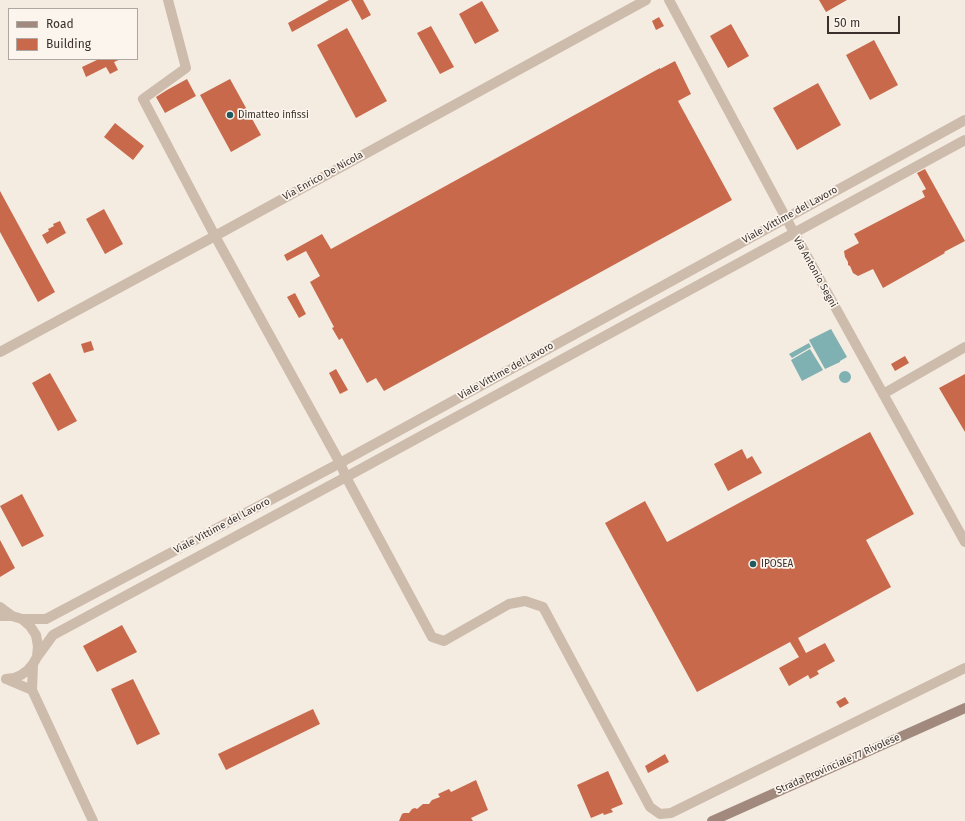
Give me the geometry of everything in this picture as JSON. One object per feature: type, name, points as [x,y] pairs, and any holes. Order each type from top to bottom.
[{"type":"main road","name":"Strada Provinciale 77 Rivolese","points":[[712,821],[965,708]]},
{"type":"street","points":[[168,0],[186,68],[143,99],[215,236],[340,463],[346,477],[432,636],[444,641],[509,604],[525,601],[543,607],[650,807],[660,814],[671,813],[965,668]]},
{"type":"street","name":"Via Enrico De Nicola","points":[[0,352],[646,0]]},
{"type":"street","name":"Via Antonio Segni","points":[[669,0],[794,233],[965,542]]},
{"type":"street","name":"Viale Vittime del Lavoro","points":[[22,619],[46,619],[340,463],[965,120]]},
{"type":"street","name":"Viale Vittime del Lavoro","points":[[35,660],[53,635],[965,140]]},
{"type":"street","points":[[883,394],[965,347]]},
{"type":"street","points":[[0,608],[12,616]]},
{"type":"street","points":[[0,616],[12,616],[22,619],[30,626],[36,635],[38,646],[32,690],[93,821]]},
{"type":"street","points":[[3,678],[14,678],[22,675],[28,670],[35,660]]},
{"type":"street","points":[[3,678],[32,690]]},
{"type":"water","points":[[831,329],[847,357],[825,369],[809,340]]},
{"type":"water","points":[[809,343],[811,347],[792,358],[789,354]]},
{"type":"water","points":[[810,349],[823,370],[802,381],[791,360]]},
{"type":"water","points":[[843,371],[847,371],[851,377],[847,383],[843,383],[839,379],[839,375]]},
{"type":"building","points":[[329,0],[350,0],[292,32],[288,23]]},
{"type":"building","points":[[351,0],[363,0],[371,15],[362,20]]},
{"type":"building","points":[[819,0],[847,0],[826,12]]},
{"type":"building","points":[[482,1],[499,31],[475,44],[459,14]]},
{"type":"building","points":[[659,17],[664,26],[656,30],[652,21]]},
{"type":"building","points":[[731,24],[749,56],[728,68],[710,36]]},
{"type":"building","points":[[431,26],[454,67],[440,74],[417,33]]},
{"type":"building","points":[[347,28],[387,101],[356,118],[317,45]]},
{"type":"building","points":[[874,40],[898,85],[870,100],[846,55]]},
{"type":"building","points":[[97,60],[119,60],[114,62],[118,70],[110,74],[106,67],[86,77],[82,67]]},
{"type":"building","points":[[675,61],[691,94],[678,101],[732,200],[384,391],[376,378],[367,383],[342,338],[339,340],[332,328],[334,327],[310,282],[320,276],[306,251],[287,261],[284,255],[322,234],[331,249]]},
{"type":"building","points":[[187,79],[196,96],[165,113],[156,97]]},
{"type":"building","name":"Dimatteo infissi","points":[[230,79],[261,135],[231,152],[200,95]]},
{"type":"building","points":[[818,83],[841,125],[797,150],[773,108]]},
{"type":"building","points":[[115,123],[144,146],[133,160],[104,137]]},
{"type":"building","points":[[925,169],[965,241],[883,288],[873,269],[858,276],[853,273],[848,265],[844,251],[859,243],[854,234],[925,197],[922,191],[926,189],[917,173]]},
{"type":"building","points":[[0,191],[55,292],[38,302],[0,232]]},
{"type":"building","points":[[104,209],[123,244],[105,254],[86,219]]},
{"type":"building","points":[[60,221],[66,233],[47,244],[42,235],[54,226],[53,224]]},
{"type":"building","points":[[295,293],[306,314],[299,318],[287,297]]},
{"type":"building","points":[[91,341],[94,350],[84,353],[81,344]]},
{"type":"building","points":[[905,356],[909,363],[895,371],[891,364]]},
{"type":"building","points":[[336,369],[348,390],[340,394],[329,373]]},
{"type":"building","points":[[50,373],[77,421],[58,431],[32,383]]},
{"type":"building","points":[[965,374],[965,432],[939,388]]},
{"type":"building","name":"IPOSEA","points":[[870,432],[914,514],[866,540],[891,587],[798,638],[806,653],[825,643],[835,661],[817,671],[819,674],[810,679],[808,675],[789,686],[779,668],[799,657],[790,642],[697,692],[605,523],[645,501],[667,542]]},
{"type":"building","points":[[742,449],[747,459],[752,456],[762,473],[728,491],[714,464]]},
{"type":"building","points":[[22,494],[44,536],[22,547],[0,506]]},
{"type":"building","points":[[0,540],[15,568],[0,577]]},
{"type":"building","points":[[122,625],[137,652],[97,672],[83,646]]},
{"type":"building","points":[[133,679],[160,734],[137,745],[111,689]]},
{"type":"building","points":[[845,697],[849,703],[840,708],[836,702]]},
{"type":"building","points":[[313,709],[320,724],[226,770],[218,754]]},
{"type":"building","points":[[665,754],[669,762],[648,773],[645,766]]},
{"type":"building","points":[[608,771],[623,804],[611,809],[613,812],[604,815],[603,813],[591,818],[577,785]]},
{"type":"building","points":[[476,780],[488,810],[471,818],[473,821],[399,821],[402,814],[409,813],[412,809],[417,809],[423,804],[429,804],[432,800],[440,797],[438,794],[449,789],[451,792]]},
{"type":"place","name":"Dimatteo infissi","points":[[230,115]]},
{"type":"place","name":"IPOSEA","points":[[753,564]]}]
